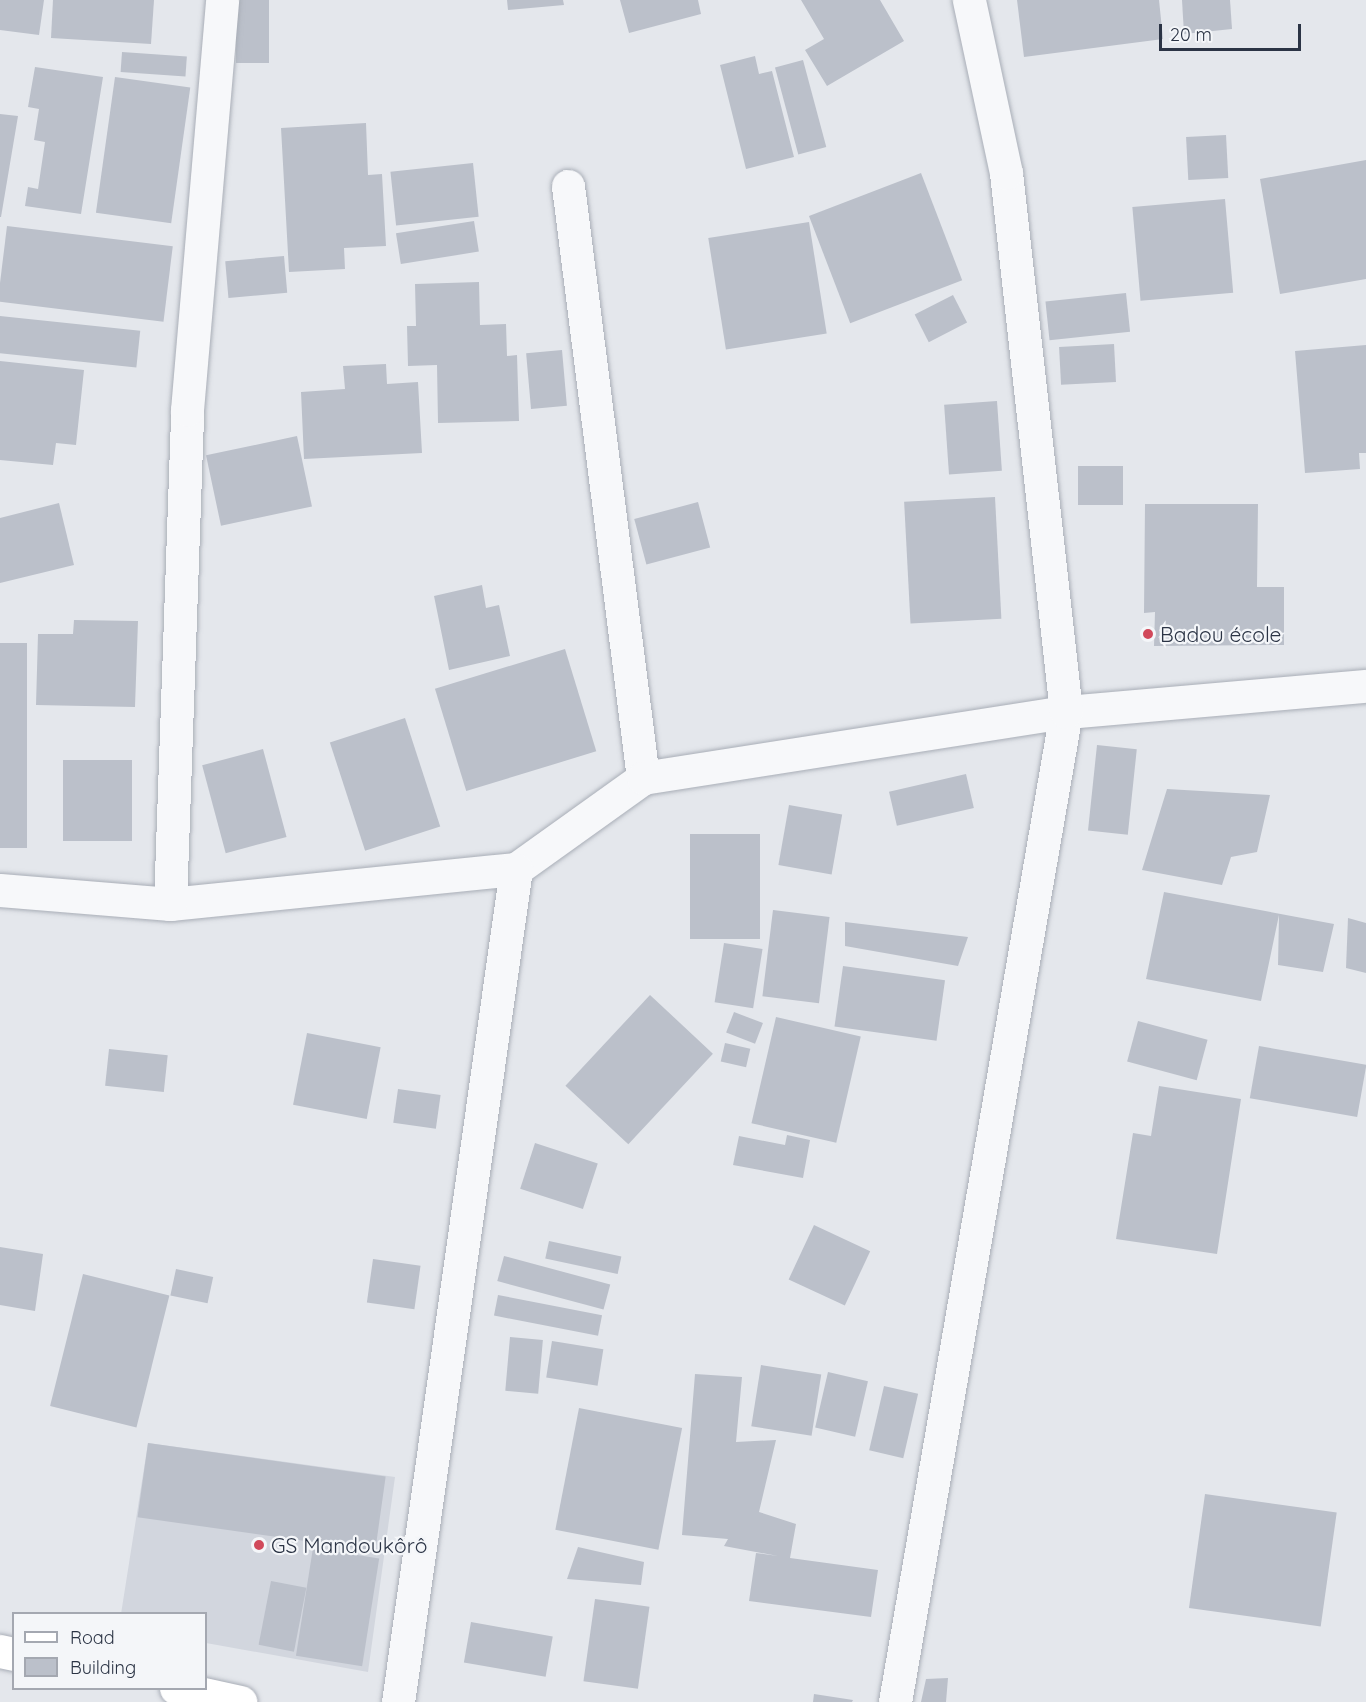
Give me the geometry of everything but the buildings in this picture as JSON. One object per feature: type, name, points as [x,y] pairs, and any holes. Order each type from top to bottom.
[{"type":"street","points":[[170,904],[187,410],[222,0]]},
{"type":"street","points":[[895,1702],[1066,712],[1006,173],[969,0]]},
{"type":"street","points":[[568,186],[643,778]]},
{"type":"street","points":[[0,890],[170,904],[516,869],[643,778],[1066,712],[1366,686]]},
{"type":"street","points":[[398,1702],[516,869]]},
{"type":"street","points":[[181,1690],[240,1702]]},
{"type":"shaded area","name":"GS Mandoukôrô","points":[[148,1443],[395,1477],[368,1672],[207,1643],[207,1612],[121,1612]]},
{"type":"place","name":"Badou école","points":[[1148,634]]},
{"type":"place","name":"GS Mandoukôrô","points":[[259,1545]]}]
